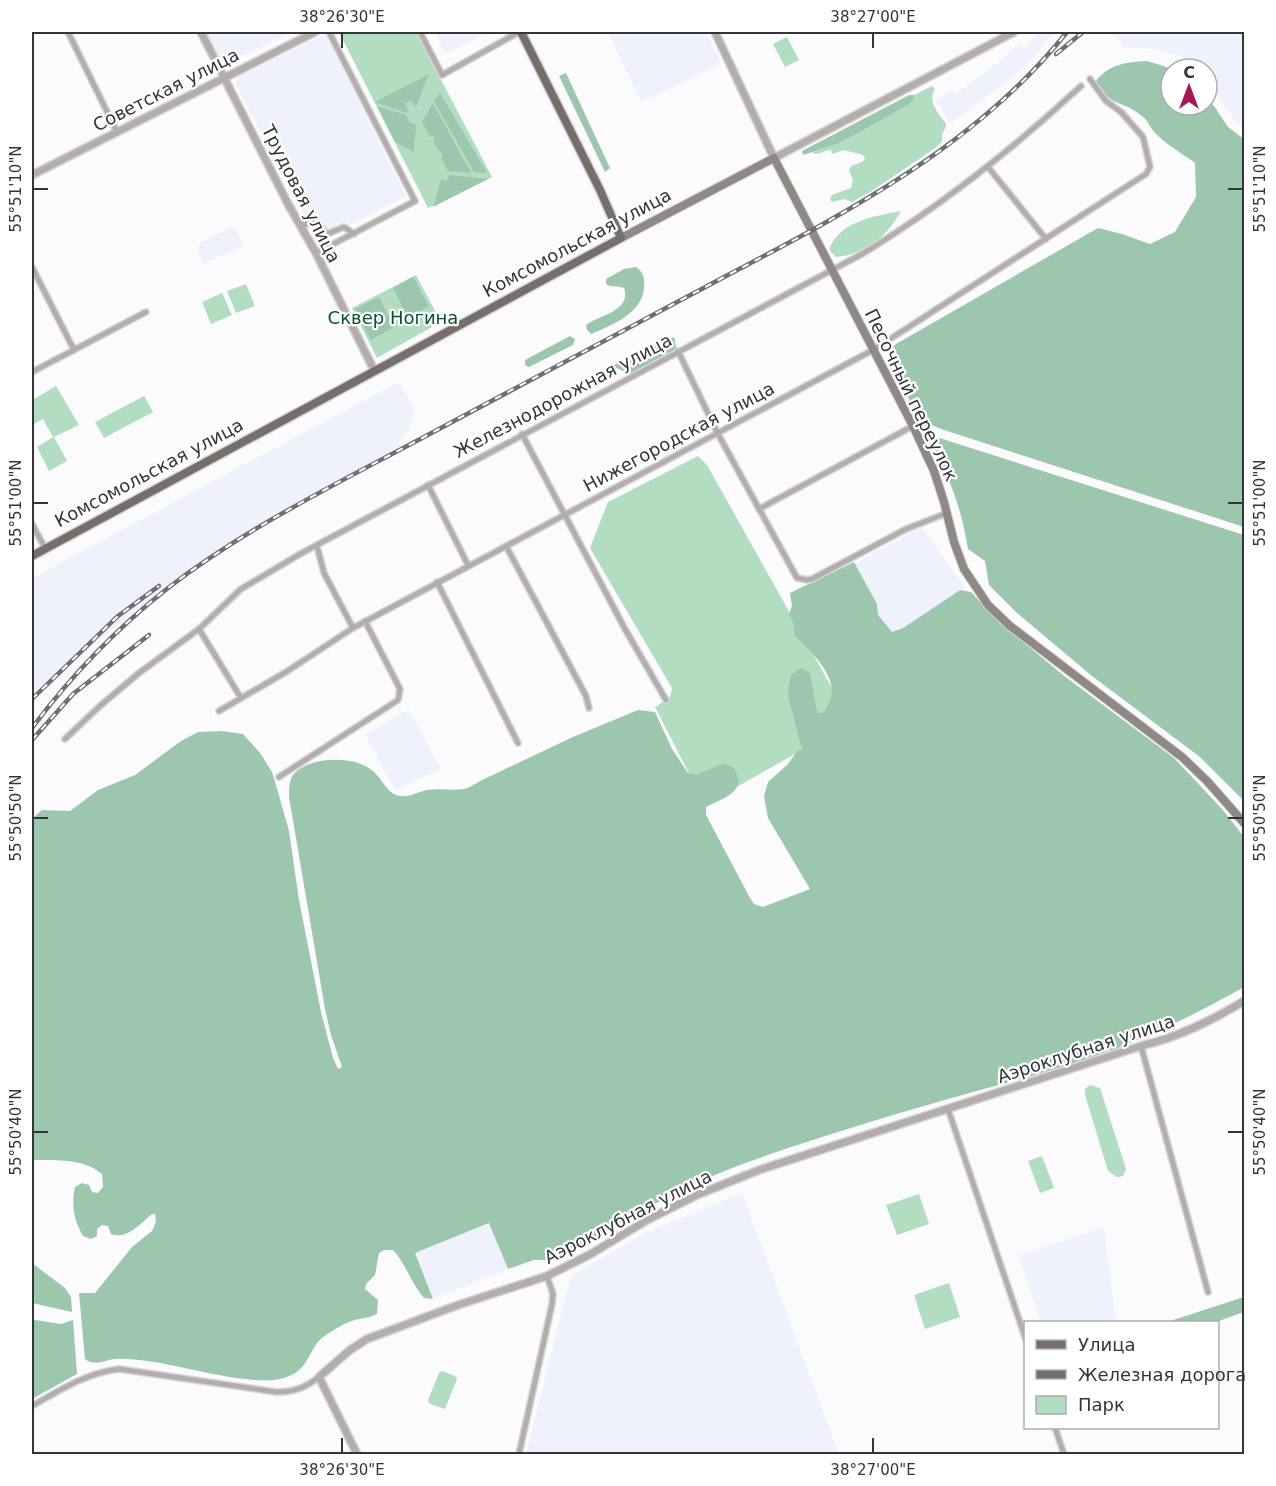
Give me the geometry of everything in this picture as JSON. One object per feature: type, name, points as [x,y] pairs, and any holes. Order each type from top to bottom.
[{"type":"main road","points":[[520,32],[600,190],[621,238]]},
{"type":"main road","name":"Комсомольская улица","points":[[32,556],[374,370],[774,158]]},
{"type":"main road","name":"Песочный переулок","points":[[774,158],[934,471],[954,542],[964,569],[975,587],[993,610],[1010,626],[1182,756],[1245,823]]},
{"type":"street","points":[[68,32],[117,132]]},
{"type":"street","name":"Трудовая улица","points":[[201,32],[374,370]]},
{"type":"street","name":"Советская улица","points":[[32,176],[315,32]]},
{"type":"street","points":[[316,253],[415,201],[329,32]]},
{"type":"street","points":[[420,32],[442,75],[520,32]]},
{"type":"street","points":[[715,32],[774,158]]},
{"type":"street","name":"Комсомольская улица","points":[[774,158],[1014,32]]},
{"type":"street","name":"Нижегородская улица","points":[[219,711],[364,621],[873,350],[1146,174],[1150,167],[1143,137],[1121,112],[1106,101],[1090,79]]},
{"type":"street","name":"Железнодорожная улица","points":[[65,739],[139,673],[200,629],[241,589],[428,484],[862,254],[932,210],[1033,130],[1081,86]]},
{"type":"street","points":[[988,167],[1046,239]]},
{"type":"street","points":[[300,226],[316,220],[327,234],[344,227],[354,234]]},
{"type":"street","points":[[32,267],[74,350]]},
{"type":"street","points":[[32,372],[146,312]]},
{"type":"street","points":[[678,351],[718,434],[794,575],[801,580],[812,579],[906,530],[947,513]]},
{"type":"street","points":[[759,509],[912,426]]},
{"type":"street","points":[[522,434],[625,629],[666,699]]},
{"type":"street","points":[[428,484],[468,565]]},
{"type":"street","points":[[32,524],[45,548]]},
{"type":"street","points":[[317,546],[324,573],[353,628]]},
{"type":"street","points":[[506,546],[586,696],[589,708]]},
{"type":"street","points":[[437,582],[518,743]]},
{"type":"street","points":[[279,777],[396,702],[400,697],[400,689],[364,621]]},
{"type":"street","points":[[200,629],[241,698]]},
{"type":"street","name":"Аэроклубная улица","points":[[32,1406],[79,1380],[103,1371],[119,1370],[276,1392],[292,1392],[307,1387],[350,1350],[386,1330],[547,1276],[589,1255],[649,1219],[696,1196],[759,1170],[1141,1046],[1168,1040],[1213,1020],[1245,1001]]},
{"type":"street","points":[[1141,1046],[1208,1292]]},
{"type":"street","points":[[948,1109],[1024,1334]]},
{"type":"street","points":[[519,1455],[552,1304],[553,1294],[547,1276]]},
{"type":"street","points":[[319,1377],[357,1455]]},
{"type":"street","points":[[1055,1429],[1064,1455]]},
{"type":"shaded area","points":[[206,32],[291,32],[224,65]]},
{"type":"shaded area","points":[[434,32],[490,32],[445,54]]},
{"type":"shaded area","points":[[608,32],[706,32],[721,64],[641,102]]},
{"type":"shaded area","points":[[1038,32],[1055,32],[1023,69],[951,123],[936,101],[952,90],[956,94],[1003,59],[1018,44],[1024,48]]},
{"type":"shaded area","points":[[1111,32],[1244,32],[1244,127],[1235,120],[1219,98],[1219,57],[1184,57],[1153,49],[1125,47]]},
{"type":"shaded area","points":[[326,34],[406,196],[317,242],[235,83],[238,77]]},
{"type":"shaded area","points":[[234,226],[244,246],[203,264],[198,251],[200,243]]},
{"type":"shaded area","points":[[399,382],[414,408],[411,424],[399,442],[401,446],[278,515],[178,577],[32,693],[32,578]]},
{"type":"shaded area","points":[[922,527],[969,594],[891,642],[847,568]]},
{"type":"shaded area","points":[[409,709],[441,769],[395,790],[365,735]]},
{"type":"shaded area","points":[[742,1193],[839,1454],[526,1454],[571,1276],[645,1233]]},
{"type":"shaded area","points":[[490,1223],[508,1269],[433,1299],[414,1253]]},
{"type":"shaded area","points":[[1104,1227],[1116,1321],[1041,1321],[1019,1255]]},
{"type":"green space","points":[[339,32],[416,32],[492,177],[428,208]]},
{"type":"green space","points":[[787,37],[799,60],[785,67],[773,44]]},
{"type":"green space","points":[[1147,61],[1159,65],[1159,117],[1219,117],[1219,114],[1228,127],[1244,139],[1244,527],[925,422],[917,415],[890,360],[890,350],[896,344],[1098,228],[1150,244],[1175,232],[1196,197],[1195,163],[1158,136],[1136,111],[1107,96],[1095,82],[1106,71],[1132,62]]},
{"type":"green space","points":[[566,73],[610,168],[605,172],[559,76]]},
{"type":"green space","points":[[429,74],[416,107],[411,100],[405,104],[407,113],[375,102]]},
{"type":"green space","points":[[932,86],[935,89],[933,103],[946,124],[942,142],[852,202],[844,199],[832,202],[830,199],[832,195],[851,188],[853,180],[849,170],[851,166],[865,159],[863,155],[844,150],[832,154],[831,150],[816,154],[812,152],[840,143],[914,99],[914,95]]},
{"type":"green space","points":[[440,93],[487,173],[474,172],[434,101]]},
{"type":"green space","points":[[909,95],[914,95],[914,99],[909,104],[840,143],[803,155],[802,151]]},
{"type":"green space","points":[[433,103],[471,173],[448,171],[441,158],[443,156],[433,142],[435,140],[433,136],[430,137],[422,122]]},
{"type":"green space","points":[[377,106],[406,115],[410,123],[416,125],[414,152],[395,142]]},
{"type":"green space","points":[[450,175],[488,179],[433,207],[441,180],[446,181]]},
{"type":"green space","points":[[901,211],[889,229],[866,248],[836,257],[829,250],[834,240],[849,226],[869,218]]},
{"type":"green space","points":[[636,267],[642,274],[644,282],[642,298],[624,318],[591,334],[586,325],[619,307],[625,296],[624,288],[606,284],[606,279],[624,269]]},
{"type":"green space","name":"Сквер Ногина","points":[[416,275],[441,322],[377,358],[352,308]]},
{"type":"green space","points":[[413,277],[429,306],[408,318],[393,288]]},
{"type":"green space","points":[[246,284],[255,306],[236,313],[227,291]]},
{"type":"green space","points":[[222,293],[232,315],[211,324],[202,302]]},
{"type":"green space","points":[[379,297],[394,327],[371,340],[355,309]]},
{"type":"green space","points":[[570,336],[575,339],[573,345],[529,367],[525,365],[525,360]]},
{"type":"green space","points":[[674,337],[677,350],[630,374],[612,366]]},
{"type":"green space","points":[[56,386],[79,425],[54,437],[67,461],[49,471],[37,447],[53,437],[43,419],[32,425],[32,400]]},
{"type":"green space","points":[[144,396],[153,412],[104,438],[95,422]]},
{"type":"green space","points":[[930,435],[1244,535],[1244,801],[1200,757],[1092,676],[1017,613],[989,585],[985,561],[968,549],[958,506],[943,466],[928,440]]},
{"type":"green space","points":[[698,456],[707,465],[851,722],[705,805],[655,707],[670,697],[672,688],[590,548],[608,502]]},
{"type":"green space","points":[[854,562],[877,604],[878,615],[892,632],[903,628],[960,590],[971,592],[998,621],[1063,675],[1174,758],[1222,809],[1244,837],[1244,987],[1198,1012],[1097,1056],[870,1122],[717,1174],[672,1195],[562,1256],[547,1260],[534,1260],[508,1269],[489,1223],[415,1253],[433,1299],[424,1298],[393,1250],[384,1250],[379,1253],[375,1275],[366,1284],[365,1289],[378,1300],[377,1314],[347,1323],[323,1337],[314,1347],[305,1364],[287,1377],[257,1380],[131,1359],[96,1363],[85,1359],[79,1293],[95,1293],[132,1247],[152,1231],[156,1222],[155,1214],[152,1214],[133,1230],[122,1235],[111,1234],[108,1226],[102,1225],[97,1229],[97,1236],[91,1239],[83,1236],[74,1213],[75,1187],[82,1183],[89,1185],[92,1192],[98,1193],[103,1187],[102,1174],[78,1163],[32,1160],[32,827],[35,816],[42,810],[70,811],[98,790],[135,775],[181,741],[198,732],[221,731],[243,734],[260,753],[272,772],[276,785],[289,831],[299,900],[321,1012],[338,1069],[342,1067],[325,1009],[289,797],[290,783],[293,775],[299,769],[329,760],[359,763],[372,770],[392,793],[400,796],[432,789],[464,789],[573,737],[638,710],[655,712],[672,749],[688,773],[696,775],[722,764],[732,766],[737,775],[737,788],[727,797],[706,807],[706,815],[750,898],[754,904],[763,907],[810,889],[768,818],[764,796],[768,782],[788,764],[797,751],[803,749],[788,697],[791,675],[800,668],[809,672],[818,713],[823,713],[830,702],[832,691],[830,681],[819,661],[794,635],[794,625],[789,614],[792,606],[790,593]]},
{"type":"green space","points":[[1090,1085],[1100,1088],[1126,1169],[1123,1176],[1117,1177],[1108,1171],[1085,1095],[1085,1089]]},
{"type":"green space","points":[[1042,1156],[1054,1188],[1040,1193],[1028,1161]]},
{"type":"green space","points":[[919,1194],[929,1224],[897,1235],[886,1205]]},
{"type":"green space","points":[[32,1263],[65,1288],[71,1297],[72,1312],[32,1303]]},
{"type":"green space","points":[[949,1283],[960,1317],[925,1329],[914,1295]]},
{"type":"green space","points":[[1244,1297],[1244,1312],[1219,1321],[1170,1321]]},
{"type":"green space","points":[[73,1320],[77,1374],[32,1399],[32,1321],[61,1324]]},
{"type":"green space","points":[[442,1371],[457,1379],[445,1409],[430,1404],[428,1400],[439,1373]]},
{"type":"railway","points":[[32,728],[79,671],[113,636],[149,603],[198,566],[261,526],[326,489],[865,200],[910,172],[994,108],[1032,72],[1067,32]]},
{"type":"railway","points":[[1056,54],[1083,32]]},
{"type":"railway","points":[[32,699],[118,616],[159,586]]},
{"type":"railway","points":[[32,740],[73,694],[149,635]]}]
